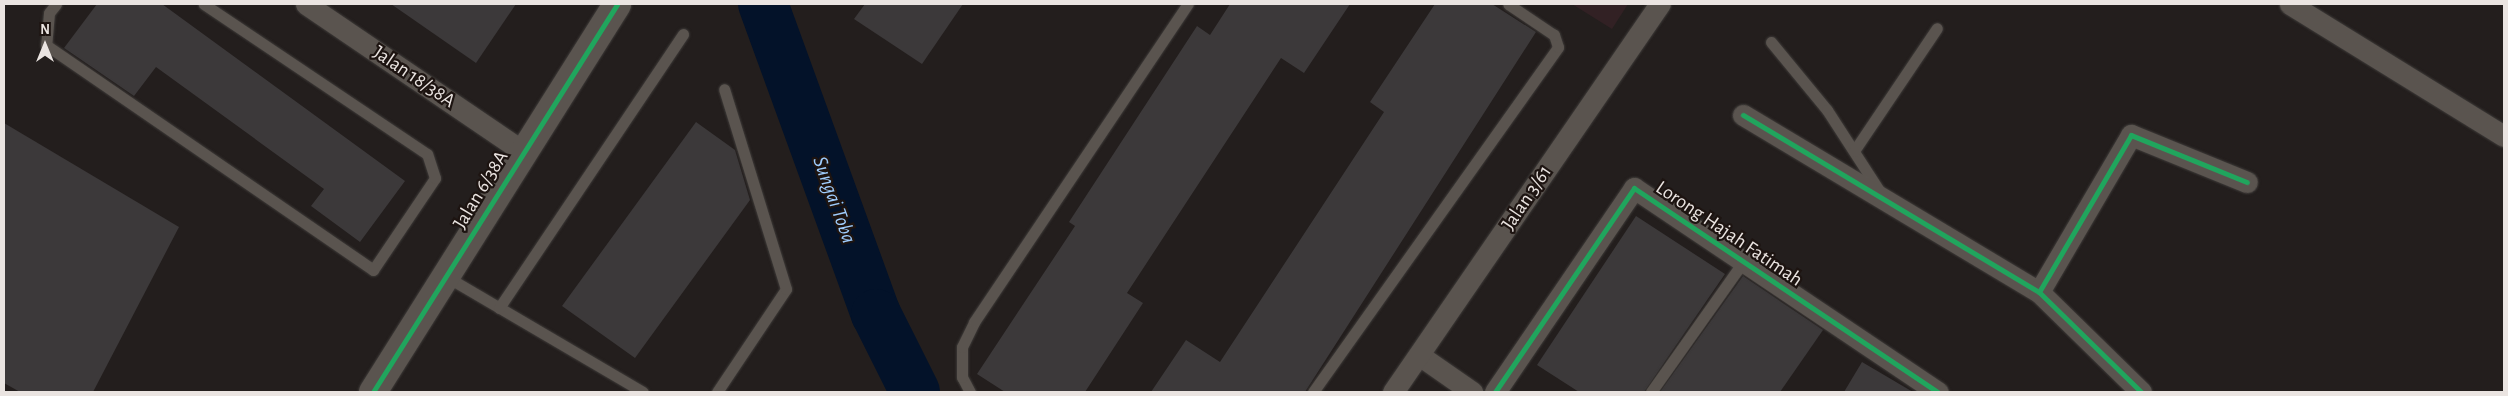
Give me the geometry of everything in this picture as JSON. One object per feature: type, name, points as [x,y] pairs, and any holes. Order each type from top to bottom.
[{"type":"street","name":"Jalan 18/38A","points":[[306,4],[522,151]]},
{"type":"street","name":"Jalan 6/38A","points":[[373,392],[447,277],[522,151],[617,4]]},
{"type":"street","name":"Jalan 3/61","points":[[1393,392],[1660,4]]},
{"type":"street","points":[[2290,4],[2504,136]]},
{"type":"street","points":[[1743,114],[2039,292],[2141,392]]},
{"type":"street","points":[[2039,292],[2132,135],[2247,182]]},
{"type":"street","name":"Lorong Hajah Fatimah","points":[[1495,392],[1634,188],[1938,392]]},
{"type":"street","points":[[1419,355],[1472,392]]},
{"type":"lane","points":[[56,4],[50,12],[46,46],[374,270],[436,178],[427,154],[204,4]]},
{"type":"lane","points":[[970,392],[962,377],[962,347],[974,322],[1188,4]]},
{"type":"lane","points":[[1312,392],[1558,47],[1554,35],[1508,4]]},
{"type":"lane","points":[[1854,151],[1937,28]]},
{"type":"lane","points":[[499,308],[684,34]]},
{"type":"lane","points":[[1771,42],[1828,110],[1885,199]]},
{"type":"lane","points":[[716,392],[786,289],[724,89]]},
{"type":"lane","points":[[1651,392],[1743,262]]},
{"type":"lane","points":[[447,277],[643,392]]},
{"type":"shaded area","points":[[1572,4],[1628,4],[1612,29]]},
{"type":"building","points":[[97,4],[162,4],[405,181],[360,242],[311,206],[324,189],[156,67],[134,96],[64,48]]},
{"type":"building","points":[[391,4],[516,4],[476,63]]},
{"type":"building","points":[[865,4],[963,4],[922,64],[854,19]]},
{"type":"building","points":[[1230,4],[1350,4],[1304,73],[1281,58],[1127,293],[1143,303],[1085,392],[1005,392],[977,374],[1075,226],[1069,222],[1197,26],[1210,35]]},
{"type":"building","points":[[1435,4],[1492,4],[1536,32],[1305,392],[1151,392],[1186,340],[1220,362],[1384,112],[1370,102]]},
{"type":"building","points":[[696,122],[735,150],[750,200],[635,358],[562,306]]},
{"type":"building","points":[[4,123],[179,227],[93,392],[20,392],[4,383]]},
{"type":"building","points":[[1636,216],[1725,274],[1644,392],[1579,392],[1537,365]]},
{"type":"building","points":[[1743,276],[1823,330],[1780,392],[1660,392]]},
{"type":"building","points":[[1862,362],[1913,392],[1844,392]]},
{"type":"waterway","name":"Sungai Toba","points":[[763,4],[876,314],[915,392]]},
{"type":"cycle path","points":[[373,392],[617,4]]},
{"type":"cycle path","points":[[1743,115],[2039,292],[2141,392]]},
{"type":"cycle path","points":[[2039,292],[2131,135],[2247,182]]},
{"type":"cycle path","points":[[1495,392],[1634,188],[1938,392]]}]
